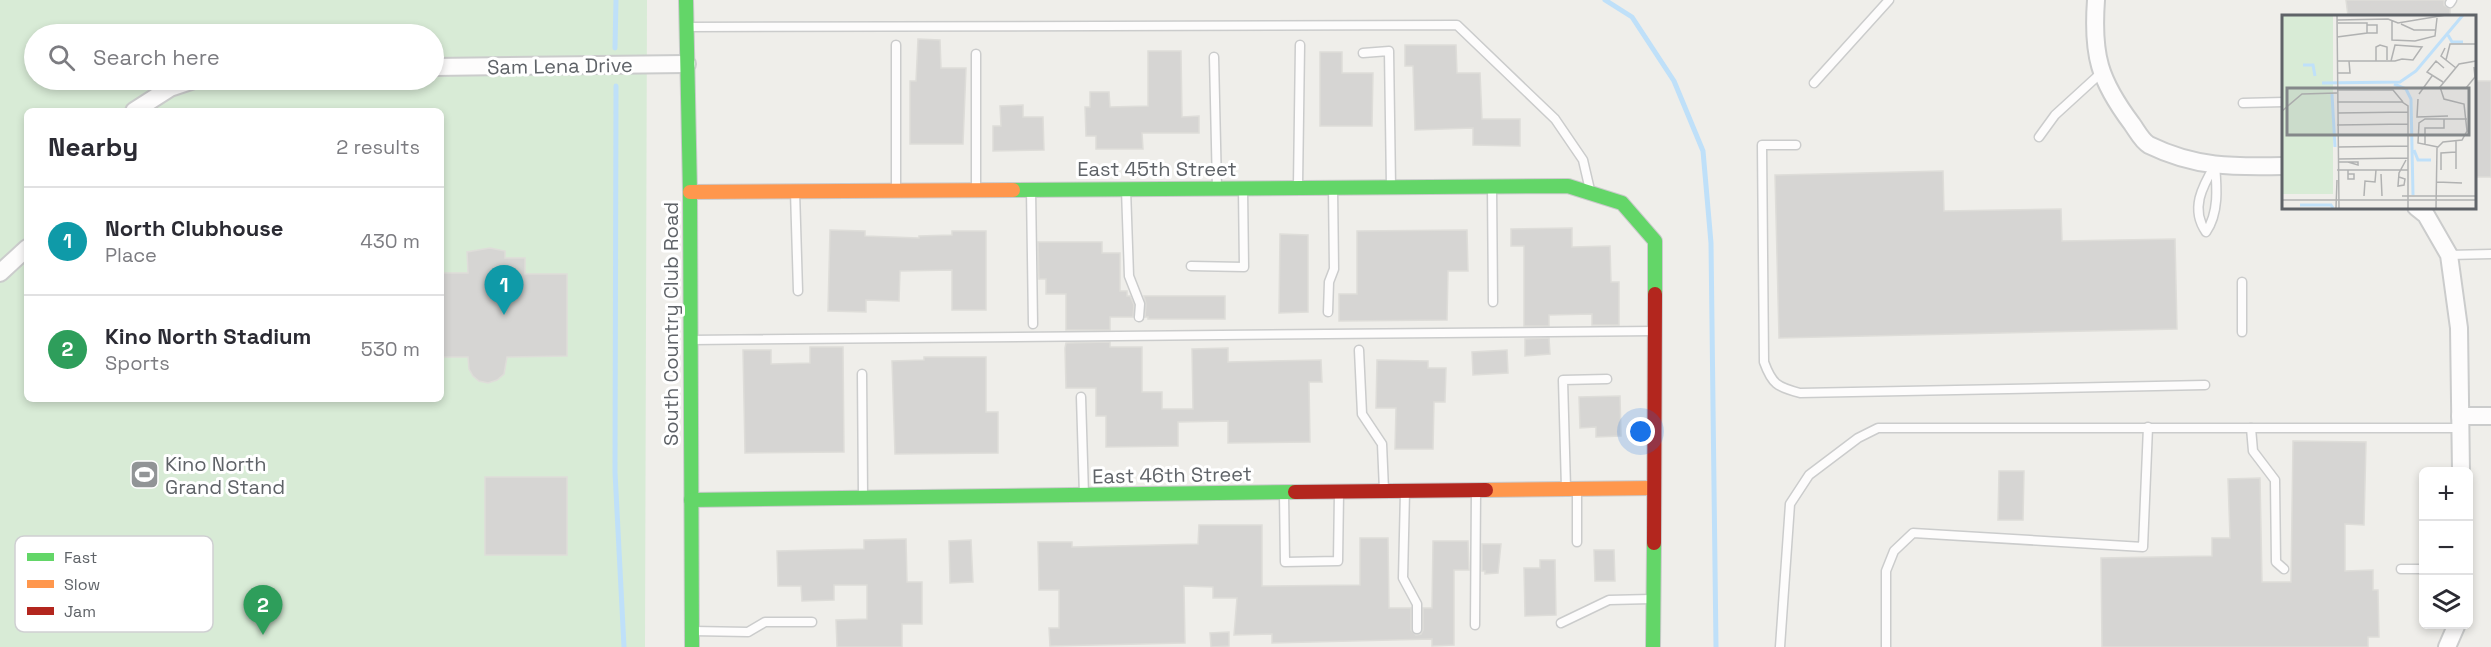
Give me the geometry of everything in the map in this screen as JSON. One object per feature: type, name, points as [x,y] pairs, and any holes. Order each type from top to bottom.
[{"type":"street","points":[[2096,0],[2094,31],[2101,73],[2118,106],[2147,144],[2204,165],[2282,166]]},
{"type":"street","name":"South Country Club Road","points":[[686,4],[690,192],[692,647]]},
{"type":"street","name":"Sam Lena Drive","points":[[444,67],[687,64]]},
{"type":"street","points":[[139,108],[167,90]]},
{"type":"street","name":"East 45th Street","points":[[690,192],[1568,186],[1622,203],[1655,241],[1654,331]]},
{"type":"street","points":[[2417,208],[2426,215],[2449,255],[2458,328],[2461,467]]},
{"type":"street","points":[[0,273],[24,251]]},
{"type":"street","points":[[1653,647],[1654,331]]},
{"type":"street","points":[[2460,422],[2491,416]]},
{"type":"street","name":"East 46th Street","points":[[691,500],[1653,488]]},
{"type":"street","points":[[2447,647],[2455,629]]},
{"type":"lane","points":[[1814,83],[1889,0]]},
{"type":"lane","points":[[686,27],[1457,25],[1555,119],[1582,160],[1591,194]]},
{"type":"lane","points":[[896,45],[896,190]]},
{"type":"lane","points":[[1298,188],[1300,45]]},
{"type":"lane","points":[[1363,53],[1389,51],[1391,188]]},
{"type":"lane","points":[[976,54],[976,190]]},
{"type":"lane","points":[[1214,57],[1218,188]]},
{"type":"lane","points":[[2039,137],[2055,116],[2101,73]]},
{"type":"lane","points":[[2243,103],[2282,102]]},
{"type":"lane","points":[[1796,146],[1762,146],[1764,362],[1770,380],[1786,389],[1800,393],[2205,385]]},
{"type":"lane","points":[[2215,165],[2217,188],[2214,221],[2206,232],[2199,222],[2200,189],[2215,165]]},
{"type":"lane","points":[[1492,187],[1493,302]]},
{"type":"lane","points":[[1191,266],[1244,267],[1243,188]]},
{"type":"lane","points":[[1328,312],[1329,282],[1334,269],[1333,188]]},
{"type":"lane","points":[[1031,189],[1033,324]]},
{"type":"lane","points":[[1126,189],[1129,276],[1140,304],[1138,317]]},
{"type":"lane","points":[[795,191],[798,291]]},
{"type":"lane","points":[[2449,255],[2491,254]]},
{"type":"lane","points":[[2241,282],[2242,332]]},
{"type":"lane","points":[[691,340],[1654,331]]},
{"type":"lane","points":[[1359,350],[1362,414],[1382,444],[1384,492]]},
{"type":"lane","points":[[862,374],[863,498]]},
{"type":"lane","points":[[1577,542],[1563,380],[1607,380]]},
{"type":"lane","points":[[1081,397],[1084,495]]},
{"type":"lane","points":[[1780,647],[1790,504],[1809,475],[1867,433],[1887,427],[2250,428],[2460,422]]},
{"type":"lane","points":[[1886,647],[1886,571],[1894,551],[1913,533],[2143,547],[2148,427]]},
{"type":"lane","points":[[2250,428],[2253,451],[2275,480],[2276,562],[2284,569]]},
{"type":"lane","points":[[1475,625],[1476,491]]},
{"type":"lane","points":[[1284,493],[1285,562],[1338,561],[1339,492]]},
{"type":"lane","points":[[1405,492],[1403,578],[1417,604],[1417,629]]},
{"type":"lane","points":[[2401,569],[2419,569]]},
{"type":"lane","points":[[1561,623],[1609,600],[1653,598]]},
{"type":"lane","points":[[692,631],[748,632],[765,622],[812,622]]},
{"type":"green space","points":[[0,0],[647,0],[645,647],[0,647]]},
{"type":"building","points":[[2346,0],[2444,0],[2444,5],[2450,9],[2450,15],[2348,15]]},
{"type":"building","points":[[918,39],[940,40],[941,68],[966,68],[963,144],[910,144],[910,81],[916,81]]},
{"type":"building","points":[[1405,45],[1456,45],[1457,73],[1480,73],[1482,119],[1520,119],[1520,146],[1473,145],[1473,128],[1415,130],[1413,66],[1405,66]]},
{"type":"building","points":[[1148,51],[1181,51],[1182,117],[1199,116],[1199,133],[1142,133],[1143,149],[1096,149],[1096,136],[1086,136],[1085,107],[1090,107],[1090,92],[1109,92],[1110,107],[1148,106]]},
{"type":"building","points":[[1320,52],[1342,52],[1342,73],[1373,73],[1372,126],[1320,126]]},
{"type":"building","points":[[2476,81],[2491,81],[2491,177],[2476,177]]},
{"type":"building","points":[[1023,105],[1023,117],[1043,117],[1044,150],[993,151],[993,126],[1001,126],[1000,106]]},
{"type":"building","points":[[1943,171],[1944,211],[2061,209],[2062,241],[2175,239],[2177,329],[1779,338],[1775,175]]},
{"type":"building","points":[[1572,228],[1572,247],[1610,246],[1611,282],[1619,282],[1619,325],[1592,325],[1592,314],[1549,315],[1549,326],[1524,326],[1524,246],[1511,246],[1511,229]]},
{"type":"building","points":[[830,230],[865,231],[865,236],[919,238],[919,236],[952,235],[952,231],[986,231],[986,310],[952,310],[952,270],[900,271],[899,301],[866,300],[866,312],[828,311]]},
{"type":"building","points":[[1467,230],[1468,271],[1448,271],[1447,320],[1339,321],[1339,294],[1357,294],[1357,231]]},
{"type":"building","points":[[1280,234],[1308,235],[1308,312],[1279,313]]},
{"type":"building","points":[[1038,242],[1102,242],[1102,253],[1120,253],[1120,291],[1127,291],[1127,296],[1130,296],[1134,305],[1133,317],[1110,317],[1110,330],[1066,330],[1066,294],[1046,294],[1046,279],[1039,279]]},
{"type":"building","points":[[490,248],[505,251],[505,258],[525,258],[525,274],[567,274],[567,356],[507,357],[504,374],[488,383],[479,381],[473,376],[469,369],[468,357],[444,357],[444,273],[468,273],[467,252]]},
{"type":"building","points":[[1144,296],[1225,296],[1225,319],[1148,319],[1145,317]]},
{"type":"building","points":[[1549,338],[1550,354],[1525,356],[1525,339]]},
{"type":"building","points":[[1110,342],[1110,347],[1142,347],[1142,392],[1162,392],[1162,409],[1193,409],[1192,349],[1228,348],[1228,362],[1321,360],[1322,382],[1309,382],[1310,442],[1228,443],[1228,421],[1178,422],[1178,446],[1106,447],[1106,416],[1096,416],[1096,388],[1066,388],[1065,348],[1066,343]]},
{"type":"building","points":[[810,347],[843,347],[844,452],[745,453],[743,350],[771,350],[771,364],[810,363]]},
{"type":"building","points":[[1507,350],[1508,373],[1473,375],[1472,352]]},
{"type":"building","points":[[924,357],[986,357],[986,412],[998,412],[998,453],[895,454],[892,361],[924,360]]},
{"type":"building","points":[[1377,360],[1428,361],[1428,368],[1446,368],[1445,402],[1434,402],[1433,449],[1395,449],[1396,408],[1376,408]]},
{"type":"building","points":[[1620,396],[1621,436],[1596,437],[1596,427],[1580,428],[1579,397]]},
{"type":"building","points":[[2293,441],[2366,442],[2364,525],[2345,524],[2345,571],[2373,570],[2373,590],[2378,590],[2379,637],[2368,637],[2368,647],[2102,647],[2101,558],[2212,556],[2212,538],[2230,538],[2228,479],[2260,478],[2262,582],[2291,582]]},
{"type":"building","points":[[1999,471],[2024,471],[2023,520],[1998,520]]},
{"type":"building","points":[[485,477],[567,477],[567,555],[485,555]]},
{"type":"building","points":[[1199,525],[1262,525],[1262,586],[1360,585],[1360,538],[1388,538],[1389,608],[1411,608],[1411,630],[1416,635],[1421,634],[1423,630],[1423,608],[1432,608],[1433,541],[1468,541],[1469,570],[1454,570],[1454,645],[1432,646],[1432,639],[1272,643],[1272,634],[1234,635],[1237,598],[1213,598],[1213,587],[1184,586],[1185,643],[1050,646],[1049,628],[1059,628],[1059,590],[1039,590],[1038,542],[1072,542],[1072,547],[1198,544]]},
{"type":"building","points":[[906,539],[907,582],[922,582],[922,624],[902,624],[902,647],[837,647],[836,620],[867,619],[867,585],[834,585],[834,600],[802,601],[801,586],[778,586],[777,551],[864,549],[864,540]]},
{"type":"building","points":[[971,540],[973,582],[950,583],[949,541]]},
{"type":"building","points":[[1482,544],[1501,544],[1498,573],[1485,574],[1485,571],[1482,571]]},
{"type":"building","points":[[1594,550],[1614,550],[1615,581],[1595,581]]},
{"type":"building","points":[[1540,560],[1555,560],[1556,615],[1525,616],[1524,568],[1540,568]]},
{"type":"building","points":[[1229,632],[1229,646],[1211,647],[1210,633]]},
{"type":"waterway","points":[[615,48],[616,0]]},
{"type":"waterway","points":[[1605,0],[1632,17],[1674,81],[1703,151],[1711,243],[1716,647]]},
{"type":"waterway","points":[[616,86],[615,472],[624,647]]},
{"type":"traffic: fast","points":[[686,0],[690,192],[692,647]]},
{"type":"traffic: fast","points":[[1013,190],[1568,186],[1622,203],[1655,241],[1655,294]]},
{"type":"traffic: fast","points":[[691,500],[1295,492]]},
{"type":"traffic: fast","points":[[1653,647],[1654,543]]},
{"type":"traffic: slow","points":[[690,192],[1013,190]]},
{"type":"traffic: slow","points":[[1486,490],[1653,488]]},
{"type":"traffic: jam","points":[[1654,543],[1655,294]]},
{"type":"traffic: jam","points":[[1295,492],[1486,490]]},
{"type":"place","name":"North Clubhouse","points":[[504,315]]},
{"type":"place","name":"Kino North Grand Stand","points":[[144,475]]},
{"type":"place","name":"Kino North Stadium","points":[[263,635]]}]
